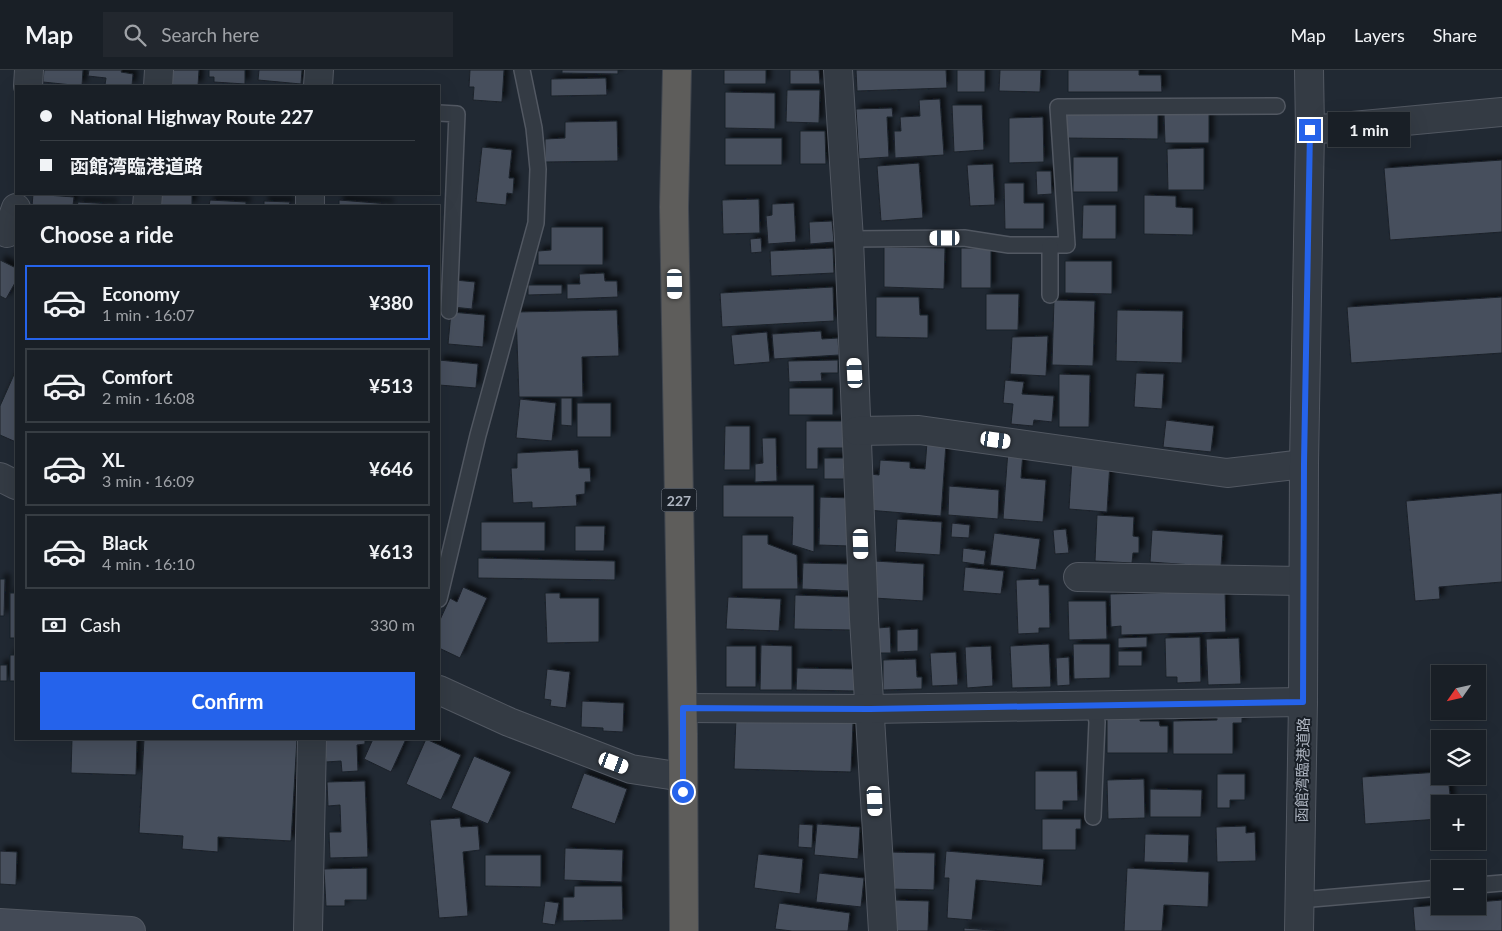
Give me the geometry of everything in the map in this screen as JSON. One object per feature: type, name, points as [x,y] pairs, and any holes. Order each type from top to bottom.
[{"type":"highway","name":"227","points":[[677,70],[674,207],[683,708],[684,931]]},
{"type":"main road","points":[[0,923],[131,931]]},
{"type":"street","points":[[28,85],[29,70]]},
{"type":"street","points":[[158,85],[159,70]]},
{"type":"street","points":[[318,70],[318,85]]},
{"type":"street","points":[[838,70],[849,239],[864,619],[883,931]]},
{"type":"street","name":"函館湾臨港道路","points":[[1299,931],[1310,130],[1309,70]]},
{"type":"street","points":[[1310,130],[1502,112]]},
{"type":"street","points":[[11,223],[15,208]]},
{"type":"street","points":[[857,431],[919,430],[1227,472],[1304,464]]},
{"type":"street","points":[[0,477],[15,484]]},
{"type":"street","points":[[1078,577],[1303,581]]},
{"type":"street","points":[[440,690],[509,722],[631,769],[683,777]]},
{"type":"street","points":[[683,708],[870,709],[1303,702]]},
{"type":"street","points":[[308,931],[312,740]]},
{"type":"lane","points":[[440,590],[444,552],[536,223],[538,169],[534,128],[522,70]]},
{"type":"lane","points":[[849,239],[964,238],[1009,245],[1067,246],[1058,107],[1277,106]]},
{"type":"lane","points":[[440,113],[457,114],[449,311]]},
{"type":"lane","points":[[1050,246],[1050,295]]},
{"type":"lane","points":[[1093,817],[1097,722],[1094,705]]},
{"type":"lane","points":[[1486,884],[1502,883]]},
{"type":"lane","points":[[1300,900],[1431,889]]},
{"type":"building","points":[[44,70],[83,70],[82,85],[43,82]]},
{"type":"building","points":[[89,70],[122,70],[121,72],[133,74],[132,85],[105,85],[106,78],[88,76]]},
{"type":"building","points":[[171,70],[199,70],[198,85],[170,85]]},
{"type":"building","points":[[209,70],[245,70],[245,84],[214,82],[214,77],[209,77]]},
{"type":"building","points":[[259,70],[302,70],[301,84],[258,80]]},
{"type":"building","points":[[470,70],[504,70],[502,102],[473,100],[474,87],[469,87]]},
{"type":"building","points":[[562,70],[618,70],[618,74],[562,73]]},
{"type":"building","points":[[724,70],[766,70],[766,84],[724,84]]},
{"type":"building","points":[[790,70],[819,70],[820,84],[790,84]]},
{"type":"building","points":[[856,70],[946,70],[947,88],[857,91]]},
{"type":"building","points":[[957,70],[985,70],[985,92],[957,92]]},
{"type":"building","points":[[1000,70],[1041,70],[1040,92],[999,91]]},
{"type":"building","points":[[1068,70],[1139,70],[1139,75],[1161,75],[1162,92],[1068,92]]},
{"type":"building","points":[[606,78],[607,95],[551,96],[551,79]]},
{"type":"building","points":[[787,90],[820,90],[819,123],[786,122]]},
{"type":"building","points":[[725,92],[775,93],[775,129],[725,128]]},
{"type":"building","points":[[940,99],[944,155],[895,158],[894,131],[901,131],[900,117],[920,116],[919,100]]},
{"type":"building","points":[[952,105],[982,105],[984,150],[954,152]]},
{"type":"building","points":[[892,108],[893,117],[887,117],[889,157],[859,159],[856,109]]},
{"type":"building","points":[[1209,113],[1209,143],[1165,143],[1164,114]]},
{"type":"building","points":[[1065,114],[1158,114],[1158,139],[1065,138]]},
{"type":"building","points":[[1043,117],[1044,162],[1009,163],[1009,118]]},
{"type":"building","points":[[617,121],[618,161],[545,162],[545,139],[565,138],[565,122]]},
{"type":"building","points":[[800,131],[825,131],[826,164],[800,164]]},
{"type":"building","points":[[725,138],[782,138],[782,165],[725,165]]},
{"type":"building","points":[[482,147],[512,150],[509,178],[514,178],[513,194],[507,193],[506,205],[476,202]]},
{"type":"building","points":[[1204,148],[1204,190],[1168,190],[1167,149]]},
{"type":"building","points":[[1073,157],[1118,157],[1118,192],[1073,192]]},
{"type":"building","points":[[1502,160],[1502,232],[1390,240],[1384,168]]},
{"type":"building","points":[[919,163],[923,218],[881,221],[877,166]]},
{"type":"building","points":[[993,164],[995,205],[970,206],[967,165]]},
{"type":"building","points":[[1036,171],[1051,171],[1052,194],[1037,195]]},
{"type":"building","points":[[1004,183],[1024,183],[1024,203],[1044,203],[1044,229],[1005,229]]},
{"type":"building","points":[[33,195],[74,197],[73,205],[32,205]]},
{"type":"building","points":[[161,195],[192,195],[192,205],[160,205]]},
{"type":"building","points":[[1144,195],[1176,196],[1176,207],[1193,208],[1193,235],[1144,234]]},
{"type":"building","points":[[759,199],[760,233],[723,234],[722,200]]},
{"type":"building","points":[[210,200],[246,202],[246,205],[209,205]]},
{"type":"building","points":[[339,200],[389,204],[389,205],[339,205]]},
{"type":"building","points":[[264,201],[290,202],[289,205],[264,205]]},
{"type":"building","points":[[78,202],[113,204],[112,205],[77,205]]},
{"type":"building","points":[[794,203],[796,242],[768,244],[766,216],[772,215],[772,204]]},
{"type":"building","points":[[1083,205],[1116,205],[1116,239],[1082,239]]},
{"type":"building","points":[[832,221],[834,242],[810,244],[809,222]]},
{"type":"building","points":[[551,227],[603,227],[603,265],[538,265],[538,251],[551,250]]},
{"type":"building","points":[[761,238],[762,252],[751,253],[750,239]]},
{"type":"building","points":[[884,247],[945,248],[944,289],[884,287]]},
{"type":"building","points":[[833,248],[834,273],[771,276],[770,251]]},
{"type":"building","points":[[961,248],[991,248],[991,288],[961,288]]},
{"type":"building","points":[[0,260],[15,268],[15,283],[6,299],[0,296]]},
{"type":"building","points":[[1065,261],[1112,261],[1112,294],[1065,293]]},
{"type":"building","points":[[604,273],[605,281],[617,281],[618,297],[567,299],[567,284],[580,284],[579,274]]},
{"type":"building","points":[[455,280],[475,282],[472,309],[453,307]]},
{"type":"building","points":[[528,285],[562,285],[562,294],[528,295]]},
{"type":"building","points":[[833,287],[834,321],[722,327],[720,293]]},
{"type":"building","points":[[986,294],[1019,294],[1018,330],[986,330]]},
{"type":"building","points":[[876,297],[919,297],[920,315],[928,315],[928,338],[876,337]]},
{"type":"building","points":[[1502,297],[1502,353],[1351,363],[1347,307]]},
{"type":"building","points":[[1054,300],[1095,301],[1093,366],[1052,365]]},
{"type":"building","points":[[617,310],[619,356],[582,357],[583,397],[519,397],[516,312]]},
{"type":"building","points":[[1117,310],[1183,311],[1182,363],[1116,361]]},
{"type":"building","points":[[451,312],[485,315],[483,347],[448,344]]},
{"type":"building","points":[[821,331],[822,339],[838,338],[839,355],[774,359],[772,334]]},
{"type":"building","points":[[767,332],[770,362],[734,365],[731,335]]},
{"type":"building","points":[[1048,336],[1046,376],[1010,374],[1012,337]]},
{"type":"building","points":[[440,360],[478,364],[476,388],[440,385]]},
{"type":"building","points":[[838,360],[838,373],[821,373],[822,381],[789,382],[788,361]]},
{"type":"building","points":[[15,372],[15,442],[0,435],[0,406]]},
{"type":"building","points":[[1136,373],[1164,374],[1162,409],[1134,407]]},
{"type":"building","points":[[1059,374],[1090,375],[1089,427],[1059,427]]},
{"type":"building","points":[[1005,380],[1024,382],[1022,394],[1054,396],[1052,422],[1034,420],[1033,426],[1011,424],[1013,404],[1003,403]]},
{"type":"building","points":[[789,388],[833,388],[833,415],[789,415]]},
{"type":"building","points":[[561,398],[572,398],[572,426],[561,425]]},
{"type":"building","points":[[520,399],[556,403],[552,441],[516,438]]},
{"type":"building","points":[[577,403],[611,403],[611,437],[577,437]]},
{"type":"building","points":[[1166,420],[1214,426],[1211,452],[1163,447]]},
{"type":"building","points":[[806,421],[843,421],[844,448],[818,448],[818,469],[806,469]]},
{"type":"building","points":[[725,426],[750,426],[750,470],[724,470]]},
{"type":"building","points":[[762,438],[776,438],[777,481],[755,482],[755,464],[763,463]]},
{"type":"building","points":[[927,442],[946,443],[941,516],[867,510],[870,474],[879,475],[880,460],[910,462],[910,468],[925,469]]},
{"type":"building","points":[[578,450],[579,468],[590,468],[591,482],[585,482],[585,494],[576,495],[577,506],[532,508],[532,502],[513,503],[511,468],[517,468],[517,453]]},
{"type":"building","points":[[1008,450],[1023,452],[1021,478],[1046,480],[1043,522],[1003,519]]},
{"type":"building","points":[[824,458],[844,458],[844,479],[824,479]]},
{"type":"building","points":[[1072,458],[1110,462],[1107,512],[1069,509]]},
{"type":"building","points":[[723,485],[814,485],[814,552],[792,545],[793,517],[723,517]]},
{"type":"building","points":[[949,486],[999,490],[998,519],[948,515]]},
{"type":"building","points":[[1502,493],[1502,582],[1439,587],[1440,599],[1415,601],[1406,501]]},
{"type":"building","points":[[820,497],[850,498],[849,546],[819,545]]},
{"type":"building","points":[[1097,515],[1134,517],[1133,536],[1139,537],[1139,553],[1133,553],[1132,563],[1095,561]]},
{"type":"building","points":[[897,519],[942,522],[940,555],[895,552]]},
{"type":"building","points":[[481,522],[545,522],[545,551],[481,551]]},
{"type":"building","points":[[952,523],[970,525],[969,538],[951,537]]},
{"type":"building","points":[[575,526],[605,526],[604,551],[575,551]]},
{"type":"building","points":[[1066,529],[1069,553],[1055,554],[1053,530]]},
{"type":"building","points":[[1152,530],[1223,535],[1221,567],[1150,562]]},
{"type":"building","points":[[994,533],[1040,539],[1036,570],[990,565]]},
{"type":"building","points":[[742,535],[768,535],[768,544],[797,555],[798,589],[742,589]]},
{"type":"building","points":[[963,548],[986,551],[984,565],[962,562]]},
{"type":"building","points":[[478,558],[615,561],[615,580],[478,578]]},
{"type":"building","points":[[875,561],[924,564],[923,601],[874,598]]},
{"type":"building","points":[[803,563],[850,564],[849,591],[802,589]]},
{"type":"building","points":[[965,567],[1004,571],[1001,594],[963,591]]},
{"type":"building","points":[[0,579],[5,579],[4,616],[0,616]]},
{"type":"building","points":[[1039,579],[1039,585],[1049,585],[1050,628],[1039,628],[1039,633],[1018,634],[1016,580]]},
{"type":"building","points":[[463,587],[487,598],[460,658],[440,648],[440,620],[450,598],[457,602]]},
{"type":"building","points":[[1225,591],[1226,632],[1121,635],[1121,626],[1111,627],[1110,594]]},
{"type":"building","points":[[10,593],[15,593],[15,638],[10,638]]},
{"type":"building","points":[[545,593],[560,593],[560,598],[599,598],[599,642],[547,643]]},
{"type":"building","points":[[795,595],[853,597],[852,630],[794,629]]},
{"type":"building","points":[[728,597],[781,599],[779,631],[726,629]]},
{"type":"building","points":[[1068,601],[1106,601],[1107,639],[1069,640]]},
{"type":"building","points":[[890,627],[891,653],[878,653],[877,628]]},
{"type":"building","points":[[918,629],[918,651],[897,652],[897,630]]},
{"type":"building","points":[[1147,637],[1147,647],[1118,648],[1118,638]]},
{"type":"building","points":[[1200,637],[1201,682],[1177,683],[1177,677],[1166,677],[1165,638]]},
{"type":"building","points":[[1239,638],[1241,684],[1208,685],[1206,639]]},
{"type":"building","points":[[1049,644],[1051,687],[1012,688],[1010,646]]},
{"type":"building","points":[[1073,644],[1110,644],[1110,678],[1074,679]]},
{"type":"building","points":[[761,645],[792,646],[792,690],[760,690]]},
{"type":"building","points":[[726,646],[756,646],[756,687],[726,687]]},
{"type":"building","points":[[991,646],[993,686],[967,688],[965,647]]},
{"type":"building","points":[[1118,651],[1142,651],[1142,666],[1118,666]]},
{"type":"building","points":[[956,652],[958,685],[932,686],[930,653]]},
{"type":"building","points":[[10,655],[15,655],[15,681],[10,681]]},
{"type":"building","points":[[1069,657],[1070,685],[1057,686],[1056,658]]},
{"type":"building","points":[[916,659],[917,677],[922,677],[922,689],[883,690],[883,660]]},
{"type":"building","points":[[0,665],[7,665],[7,681],[0,681]]},
{"type":"building","points":[[797,668],[856,669],[856,691],[796,690]]},
{"type":"building","points":[[547,669],[570,672],[566,708],[550,706],[551,700],[544,699]]},
{"type":"building","points":[[582,701],[624,703],[623,732],[603,731],[603,728],[581,727]]},
{"type":"building","points":[[1217,707],[1242,707],[1242,723],[1233,723],[1233,754],[1173,754],[1173,721],[1217,720]]},
{"type":"building","points":[[1107,715],[1140,715],[1140,721],[1159,721],[1160,726],[1168,726],[1168,753],[1107,753]]},
{"type":"building","points":[[736,718],[853,723],[851,772],[734,769]]},
{"type":"building","points":[[72,740],[137,740],[136,775],[71,773]]},
{"type":"building","points":[[144,740],[297,740],[291,841],[218,837],[218,852],[182,849],[183,836],[139,833]]},
{"type":"building","points":[[324,740],[365,740],[365,744],[357,745],[358,771],[342,772],[341,761],[326,762]]},
{"type":"building","points":[[373,740],[406,740],[391,772],[364,759]]},
{"type":"building","points":[[426,740],[461,755],[441,800],[406,784]]},
{"type":"building","points":[[474,756],[511,772],[488,824],[451,808]]},
{"type":"building","points":[[1035,771],[1077,771],[1078,801],[1063,801],[1063,810],[1035,810]]},
{"type":"building","points":[[584,773],[627,789],[615,824],[571,808]]},
{"type":"building","points":[[1431,773],[1431,785],[1449,785],[1450,795],[1431,795],[1431,820],[1365,824],[1362,777]]},
{"type":"building","points":[[1217,774],[1245,774],[1245,800],[1230,800],[1230,808],[1217,808]]},
{"type":"building","points":[[1144,779],[1145,818],[1108,819],[1107,780]]},
{"type":"building","points":[[365,781],[368,857],[330,858],[329,832],[341,832],[340,805],[328,806],[327,782]]},
{"type":"building","points":[[1150,789],[1202,790],[1201,817],[1150,817]]},
{"type":"building","points":[[460,818],[461,827],[478,826],[480,850],[463,852],[468,916],[439,918],[430,820]]},
{"type":"building","points":[[1042,819],[1081,819],[1081,829],[1076,829],[1076,850],[1042,850]]},
{"type":"building","points":[[799,824],[813,825],[812,848],[798,847]]},
{"type":"building","points":[[817,824],[860,827],[858,859],[814,855]]},
{"type":"building","points":[[1246,826],[1246,833],[1255,832],[1256,861],[1217,862],[1216,827]]},
{"type":"building","points":[[1145,834],[1189,835],[1188,863],[1144,862]]},
{"type":"building","points":[[565,848],[623,850],[622,882],[564,880]]},
{"type":"building","points":[[0,851],[17,852],[16,885],[0,884]]},
{"type":"building","points":[[946,851],[1044,859],[1042,886],[976,880],[972,920],[947,918],[949,878],[944,878]]},
{"type":"building","points":[[889,852],[935,853],[934,890],[888,889]]},
{"type":"building","points":[[758,854],[803,859],[800,894],[754,888]]},
{"type":"building","points":[[485,855],[541,855],[541,887],[485,886]]},
{"type":"building","points":[[367,868],[367,900],[345,900],[345,906],[326,906],[324,869]]},
{"type":"building","points":[[1127,868],[1209,872],[1208,907],[1164,905],[1162,931],[1124,931]]},
{"type":"building","points":[[819,873],[864,878],[861,907],[816,902]]},
{"type":"building","points":[[574,886],[622,886],[623,920],[563,921],[563,897],[574,897]]},
{"type":"building","points":[[894,900],[929,901],[928,931],[893,931]]},
{"type":"building","points":[[1502,900],[1502,931],[1415,931],[1413,907],[1431,906],[1431,915],[1486,915],[1486,901]]},
{"type":"building","points":[[545,901],[559,903],[555,925],[542,923]]},
{"type":"building","points":[[779,903],[850,913],[848,931],[792,931],[775,929]]},
{"type":"building","points":[[964,928],[1004,931],[964,931]]},
{"type":"route","points":[[683,792],[683,708],[870,709],[1303,702],[1304,464],[1310,130]]}]
